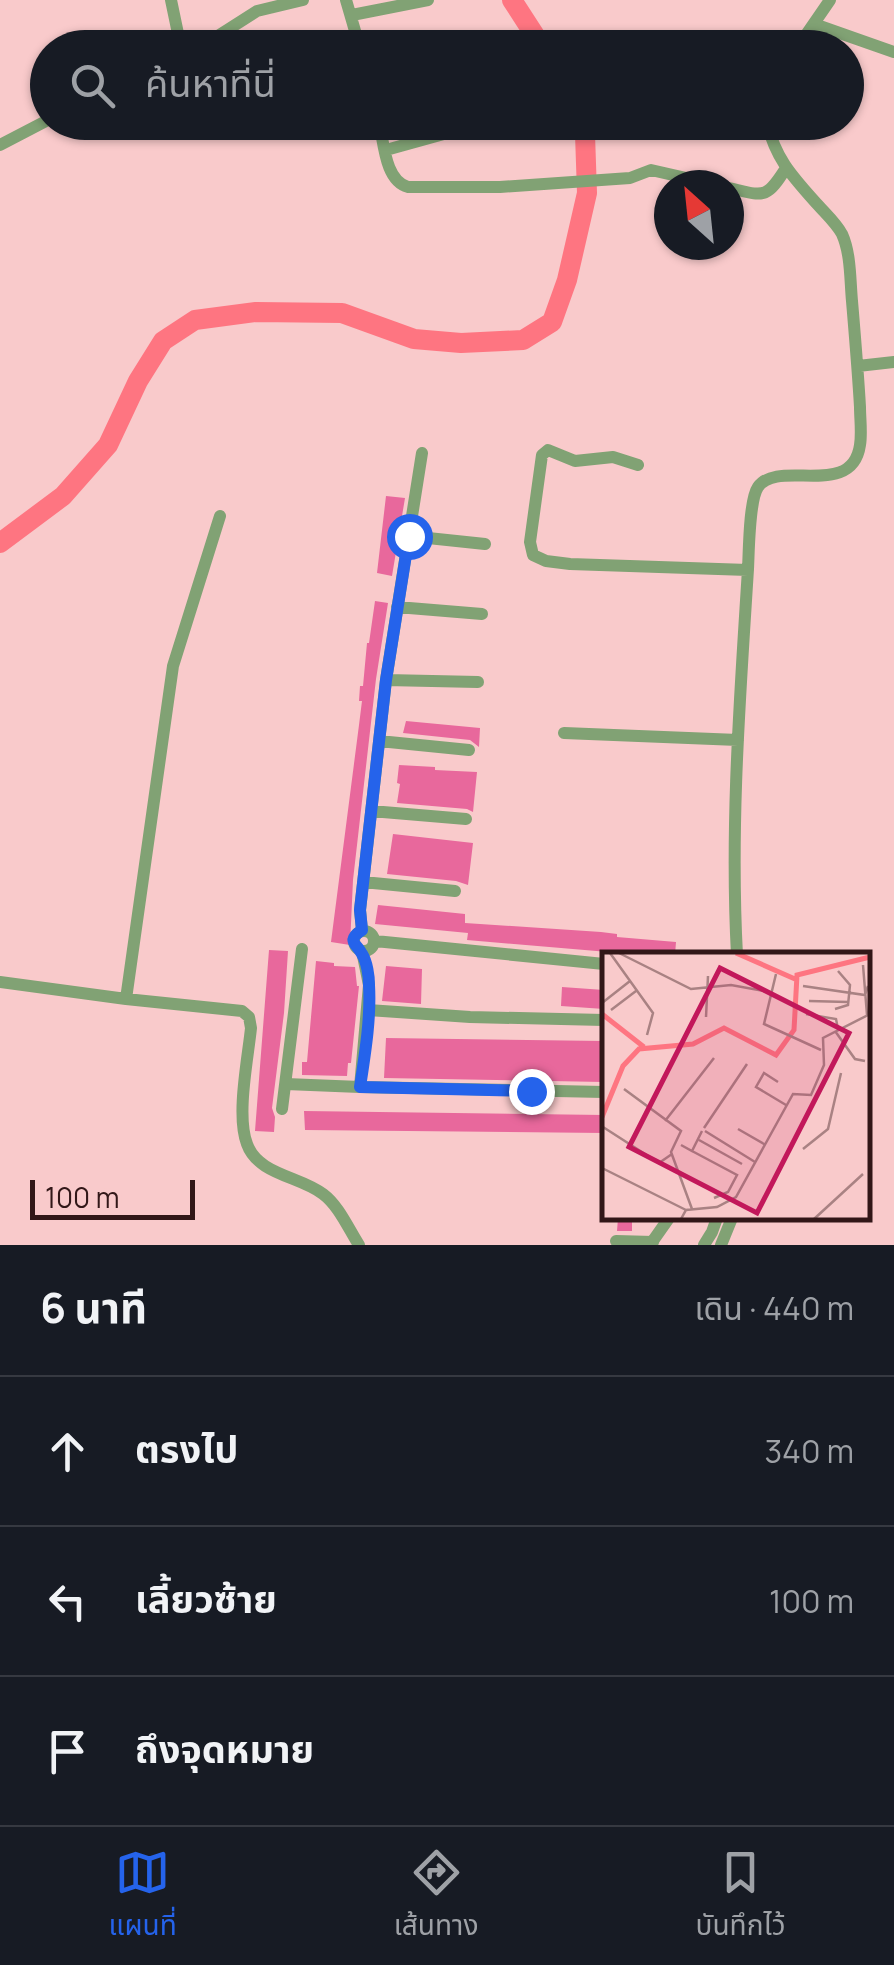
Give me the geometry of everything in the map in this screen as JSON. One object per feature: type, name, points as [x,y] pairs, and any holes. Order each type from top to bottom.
[{"type":"street","points":[[170,0],[179,30]]},
{"type":"street","points":[[227,30],[257,11],[303,0]]},
{"type":"street","points":[[346,0],[356,30]]},
{"type":"street","points":[[352,16],[428,0]]},
{"type":"street","points":[[810,30],[830,0]]},
{"type":"street","points":[[814,24],[831,30]]},
{"type":"street","points":[[864,42],[894,52]]},
{"type":"street","points":[[0,145],[30,129]]},
{"type":"street","points":[[384,140],[392,178],[408,187],[500,187],[630,178],[654,171]]},
{"type":"street","points":[[386,150],[422,140]]},
{"type":"street","points":[[737,952],[739,681],[756,490],[775,477],[838,473],[858,455],[861,441],[858,366],[843,236],[786,168],[771,140]]},
{"type":"street","points":[[744,191],[757,194],[773,189],[786,168]]},
{"type":"street","points":[[858,366],[894,362]]},
{"type":"street","points":[[638,465],[613,457],[575,462],[548,450],[542,455],[530,542],[533,555],[570,564],[748,570]]},
{"type":"street","points":[[362,930],[360,910],[386,680],[422,454]]},
{"type":"street","points":[[126,999],[172,666],[220,516]]},
{"type":"street","points":[[409,536],[485,544]]},
{"type":"street","points":[[398,606],[482,614]]},
{"type":"street","points":[[386,680],[478,682]]},
{"type":"street","points":[[564,733],[738,740]]},
{"type":"street","points":[[379,742],[469,750]]},
{"type":"street","points":[[371,811],[466,819]]},
{"type":"street","points":[[363,882],[455,890]]},
{"type":"street","points":[[360,1087],[369,984],[362,951],[354,945],[354,936],[362,930],[371,932],[374,941],[370,949],[362,951]]},
{"type":"street","points":[[374,941],[602,964]]},
{"type":"street","points":[[282,1109],[302,949]]},
{"type":"street","points":[[0,982],[242,1011],[252,1028],[242,1114],[246,1141],[258,1161],[328,1198],[359,1245]]},
{"type":"street","points":[[368,1010],[602,1020]]},
{"type":"street","points":[[286,1084],[602,1092]]},
{"type":"street","points":[[616,1241],[651,1243],[667,1220]]},
{"type":"street","points":[[704,1245],[715,1220]]},
{"type":"street","points":[[721,1245],[731,1220]]},
{"type":"building","points":[[386,496],[405,498],[392,576],[377,573]]},
{"type":"building","points":[[375,601],[388,603],[353,880],[350,945],[331,942],[362,701],[360,686]]},
{"type":"building","points":[[406,721],[480,728],[479,747],[470,740],[403,733]]},
{"type":"building","points":[[399,765],[477,772],[473,812],[397,803]]},
{"type":"building","points":[[393,834],[473,843],[468,885],[387,874]]},
{"type":"building","points":[[378,905],[465,914],[465,923],[601,932],[676,942],[675,952],[608,952],[467,940],[468,933],[375,924]]},
{"type":"building","points":[[269,950],[288,951],[272,1108],[274,1132],[255,1131]]},
{"type":"building","points":[[316,961],[355,967],[359,986],[347,1076],[302,1075],[302,1062],[307,1062]]},
{"type":"building","points":[[386,966],[422,969],[421,1004],[382,1001]]},
{"type":"building","points":[[562,987],[602,990],[602,1009],[561,1006]]},
{"type":"building","points":[[386,1038],[602,1041],[602,1082],[384,1078]]},
{"type":"building","points":[[304,1111],[602,1115],[602,1133],[305,1130]]},
{"type":"building","points":[[618,1220],[632,1220],[632,1231],[617,1231]]},
{"type":"waterway","points":[[512,0],[531,30]]},
{"type":"waterway","points":[[0,543],[63,496],[108,445],[138,381],[163,341],[195,320],[256,312],[342,313],[414,339],[461,343],[523,340],[552,322],[567,280],[587,193],[585,140]]},
{"type":"route","points":[[409,536],[386,680],[360,910],[362,930],[354,936],[354,945],[362,951],[369,984],[360,1087],[531,1091]]}]
